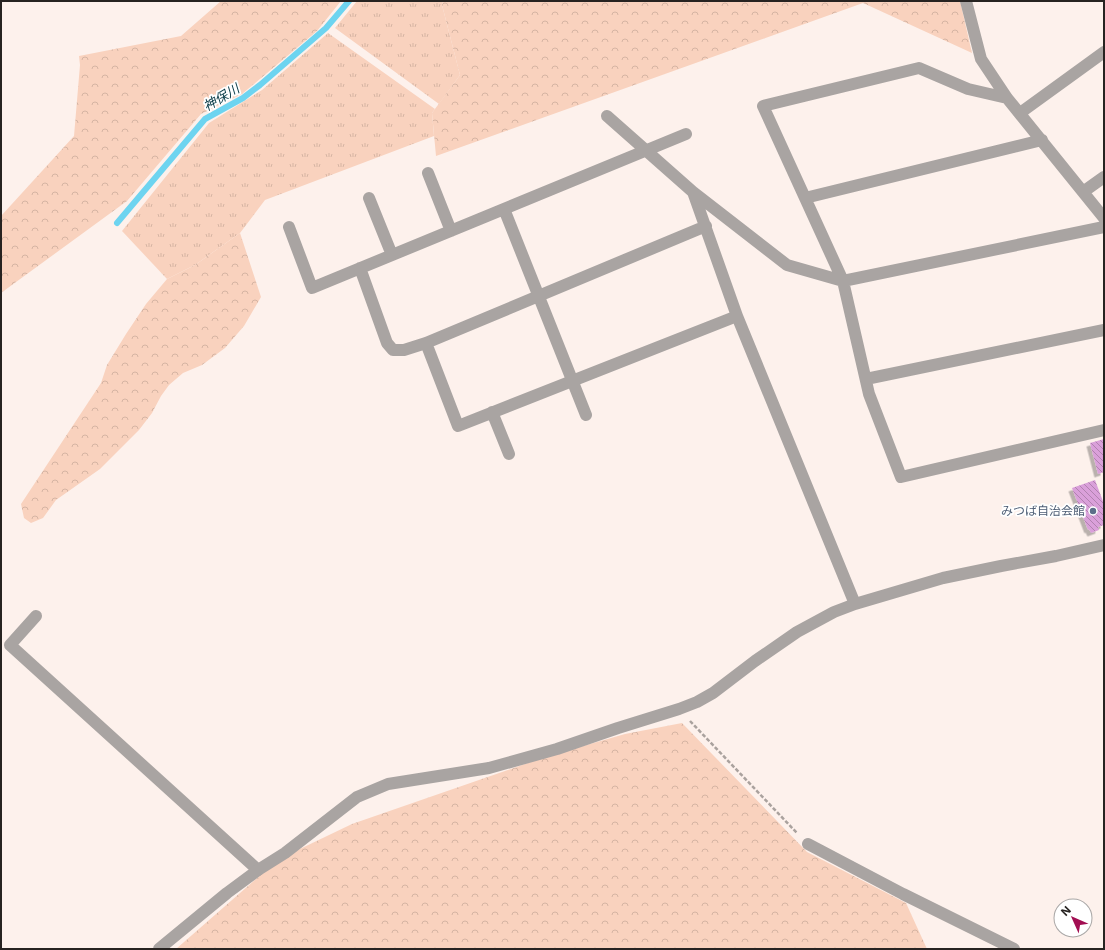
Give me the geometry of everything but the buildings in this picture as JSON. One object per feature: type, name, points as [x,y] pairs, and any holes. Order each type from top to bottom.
[{"type":"street","points":[[966,1],[981,59],[1007,98],[1020,112],[1104,218]]},
{"type":"street","points":[[1020,112],[1104,52]]},
{"type":"street","points":[[1007,98],[968,89],[919,68],[763,106],[843,281],[869,394],[901,477],[1104,430]]},
{"type":"street","points":[[607,116],[693,192],[787,265],[843,281],[1104,227]]},
{"type":"street","points":[[289,227],[312,288],[686,134]]},
{"type":"street","points":[[805,198],[1042,140]]},
{"type":"street","points":[[428,173],[451,231]]},
{"type":"street","points":[[1083,192],[1104,177]]},
{"type":"street","points":[[693,192],[737,316],[854,604]]},
{"type":"street","points":[[369,198],[392,255]]},
{"type":"street","points":[[504,209],[586,415]]},
{"type":"street","points":[[360,268],[387,343],[394,350],[404,350],[426,343],[706,226]]},
{"type":"street","points":[[426,343],[458,426],[737,316]]},
{"type":"street","points":[[866,379],[1104,330]]},
{"type":"street","points":[[492,412],[509,454]]},
{"type":"street","points":[[158,949],[227,893],[258,870],[285,853],[357,797],[388,784],[489,768],[557,749],[679,709],[697,702],[713,693],[755,661],[797,632],[834,612],[854,604],[943,578],[1104,545]]},
{"type":"street","points":[[36,616],[10,645],[258,870]]},
{"type":"street","points":[[808,844],[903,894],[1014,949]]},
{"type":"path","points":[[679,709],[808,844]]},
{"type":"green space","points":[[221,1],[341,1],[317,31],[242,94],[201,114],[127,201],[1,293],[1,216],[74,136],[80,65],[79,56],[181,36]]},
{"type":"green space","points":[[357,1],[443,1],[442,5],[460,75],[439,104],[335,28]]},
{"type":"green space","points":[[443,1],[960,1],[972,53],[863,3],[436,156],[432,113],[460,75],[442,5]]},
{"type":"green space","points":[[328,33],[435,109],[432,113],[434,136],[265,200],[240,233],[195,265],[167,279],[122,231],[209,123],[262,90]]},
{"type":"green space","points":[[240,233],[261,297],[244,326],[225,348],[202,365],[183,373],[169,385],[152,413],[139,430],[100,469],[56,500],[43,518],[31,523],[24,518],[21,504],[101,383],[107,365],[146,304],[167,279],[195,265]]},
{"type":"green space","points":[[682,723],[807,852],[906,903],[927,949],[176,949],[279,859],[352,824],[548,756],[625,734]]},
{"type":"waterway","name":"神保川","points":[[117,223],[205,119],[243,98],[260,85],[326,28],[349,1]]},
{"type":"place","name":"みつば自治会館","points":[[1093,511]]}]
